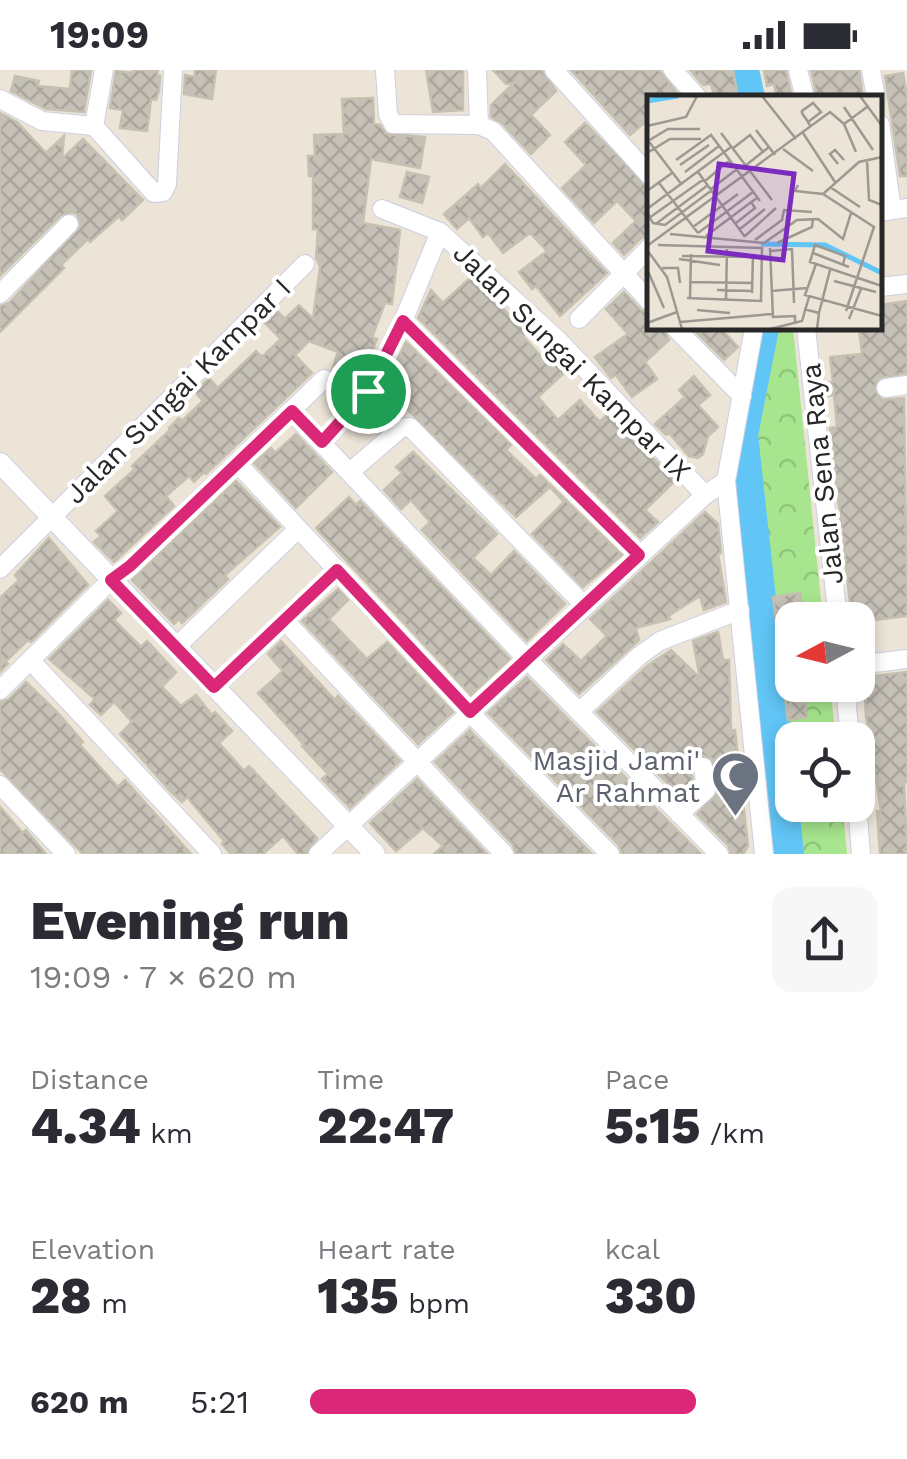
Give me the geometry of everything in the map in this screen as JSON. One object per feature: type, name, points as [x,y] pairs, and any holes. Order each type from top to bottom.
[{"type":"street","points":[[94,126],[104,70]]},
{"type":"street","points":[[0,99],[42,121],[94,126],[154,192],[162,192],[168,179],[174,70]]},
{"type":"street","points":[[386,70],[388,114],[393,124],[480,125],[498,136],[647,299]]},
{"type":"street","points":[[477,70],[480,125]]},
{"type":"street","points":[[554,70],[647,173]]},
{"type":"street","points":[[674,70],[695,95]]},
{"type":"street","points":[[798,70],[804,95]]},
{"type":"street","points":[[871,70],[875,95]]},
{"type":"street","points":[[882,137],[893,210]]},
{"type":"street","points":[[382,208],[440,232]]},
{"type":"street","points":[[0,294],[69,224]]},
{"type":"street","name":"Jalan Sungai Kampar IX","points":[[322,442],[368,391],[403,321],[440,232],[559,342],[705,496]]},
{"type":"street","points":[[579,318],[647,250]]},
{"type":"street","name":"Jalan Sungai Kampar I","points":[[0,570],[305,264]]},
{"type":"street","points":[[882,287],[907,284]]},
{"type":"street","points":[[403,321],[639,555]]},
{"type":"street","points":[[676,330],[742,396]]},
{"type":"street","points":[[754,330],[726,481],[764,854]]},
{"type":"street","name":"Jalan Sena Raya","points":[[806,330],[836,602]]},
{"type":"street","points":[[0,690],[324,379]]},
{"type":"street","points":[[886,388],[907,384]]},
{"type":"street","points":[[292,411],[719,854]]},
{"type":"street","points":[[350,472],[401,428],[410,427],[584,605]]},
{"type":"street","points":[[237,463],[470,712],[610,854]]},
{"type":"street","points":[[0,464],[375,854]]},
{"type":"street","points":[[318,854],[526,658],[726,481]]},
{"type":"street","points":[[176,646],[298,529]]},
{"type":"street","points":[[214,687],[337,570]]},
{"type":"street","points":[[579,712],[660,641],[740,610]]},
{"type":"street","points":[[285,622],[504,854]]},
{"type":"street","points":[[875,662],[907,659]]},
{"type":"street","points":[[30,660],[212,854]]},
{"type":"street","points":[[679,814],[706,790],[703,767]]},
{"type":"street","points":[[0,785],[66,854]]},
{"type":"street","points":[[858,822],[861,854]]},
{"type":"green space","points":[[793,330],[821,602],[775,602],[775,702],[832,702],[834,722],[775,722],[775,822],[844,822],[847,854],[770,854],[732,471],[762,333]]},
{"type":"building","points":[[72,70],[91,70],[84,112],[46,109],[11,91],[15,76],[39,81],[37,86],[70,89]]},
{"type":"building","points":[[158,70],[160,76],[156,100],[151,99],[147,131],[120,128],[123,110],[110,108],[116,71]]},
{"type":"building","points":[[195,70],[216,70],[212,99],[184,94],[185,75],[195,77]]},
{"type":"building","points":[[426,70],[463,70],[463,110],[433,112]]},
{"type":"building","points":[[493,70],[542,70],[556,91],[531,115],[550,135],[531,154],[502,123],[491,117],[491,105],[514,83],[506,84]]},
{"type":"building","points":[[571,70],[659,70],[679,95],[647,95],[647,121],[630,135]]},
{"type":"building","points":[[690,70],[733,70],[737,95],[714,95],[711,84],[703,85]]},
{"type":"building","points":[[764,70],[786,70],[791,95],[776,95],[774,84],[767,86]]},
{"type":"building","points":[[811,70],[859,70],[863,95],[816,95]]},
{"type":"building","points":[[903,73],[907,97],[907,176],[900,176],[885,76]]},
{"type":"building","points":[[373,98],[374,124],[380,125],[386,134],[425,137],[420,168],[371,159],[363,223],[400,230],[392,304],[385,303],[372,337],[377,339],[359,382],[332,370],[338,352],[309,341],[295,355],[312,373],[206,474],[194,482],[189,476],[166,496],[174,506],[114,562],[94,542],[101,536],[96,531],[118,511],[105,496],[135,469],[132,466],[179,418],[182,421],[203,401],[195,392],[209,378],[218,388],[256,351],[262,357],[281,339],[265,323],[277,311],[285,319],[299,305],[313,319],[320,267],[316,258],[318,229],[313,229],[313,176],[309,176],[308,156],[315,156],[314,135],[344,134],[342,99]]},
{"type":"building","points":[[0,113],[17,122],[46,153],[64,136],[62,159],[83,139],[143,200],[122,220],[119,216],[90,242],[88,239],[0,332],[0,306],[9,303],[81,226],[77,214],[61,215],[0,276]]},
{"type":"building","points":[[585,123],[647,187],[647,236],[624,255],[613,243],[636,221],[617,201],[594,223],[562,188],[586,165],[565,142]]},
{"type":"building","points":[[505,164],[607,273],[560,316],[519,272],[547,251],[530,233],[503,253],[488,233],[483,237],[469,218],[457,229],[444,214],[478,184],[481,188]]},
{"type":"building","points":[[407,172],[429,177],[422,203],[400,197]]},
{"type":"building","points":[[471,277],[527,332],[523,336],[545,361],[550,357],[564,373],[538,397],[558,420],[580,400],[600,422],[609,412],[675,481],[645,510],[658,522],[640,538],[418,318],[431,290],[443,303]]},
{"type":"building","points":[[624,292],[647,313],[647,330],[664,330],[669,340],[645,362],[657,379],[632,397],[616,375],[611,378],[595,357],[628,334],[606,309]]},
{"type":"building","points":[[907,301],[907,373],[879,378],[874,389],[882,400],[904,398],[907,616],[875,620],[875,602],[850,602],[830,428],[837,427],[834,395],[826,396],[825,383],[833,382],[830,357],[862,354],[859,330],[882,330],[882,305]]},
{"type":"building","points":[[694,330],[722,330],[738,347],[724,360]]},
{"type":"building","points":[[406,342],[511,445],[506,450],[536,479],[540,475],[622,555],[583,587],[532,534],[564,502],[550,487],[516,517],[406,408],[381,429],[366,412],[379,397]]},
{"type":"building","points":[[694,376],[710,395],[698,405],[718,427],[708,436],[698,458],[689,456],[669,433],[666,435],[655,424],[685,397],[679,390]]},
{"type":"building","points":[[296,434],[332,472],[296,508],[254,463],[271,448],[275,453]]},
{"type":"building","points":[[413,452],[497,534],[473,558],[491,575],[514,551],[565,604],[527,641],[422,530],[430,522],[411,500],[401,509],[384,490],[402,473],[396,467]]},
{"type":"building","points":[[236,481],[280,527],[225,575],[228,579],[182,623],[179,619],[174,624],[132,580]]},
{"type":"building","points":[[349,497],[356,505],[360,501],[510,659],[471,695],[316,528]]},
{"type":"building","points":[[705,512],[718,524],[718,554],[726,602],[704,610],[700,596],[668,616],[670,619],[636,628],[639,640],[579,694],[546,660],[563,644],[581,661],[607,636],[590,619]]},
{"type":"building","points":[[49,538],[88,585],[31,642],[28,640],[5,662],[8,664],[0,672],[0,598],[19,580],[15,575]]},
{"type":"building","points":[[338,589],[348,600],[329,619],[367,659],[387,642],[453,712],[418,744],[302,621]]},
{"type":"building","points":[[800,593],[801,602],[775,602],[775,613],[773,597]]},
{"type":"building","points":[[108,600],[121,613],[114,620],[141,647],[147,641],[176,672],[162,687],[181,706],[196,695],[212,715],[215,712],[232,731],[219,743],[244,771],[249,766],[317,838],[306,854],[298,854],[283,836],[263,854],[231,854],[187,797],[182,802],[169,790],[120,734],[132,722],[114,702],[101,715],[90,705],[95,699],[49,659]]},
{"type":"building","points":[[718,632],[723,660],[729,660],[731,731],[735,730],[748,846],[743,854],[731,854],[728,845],[697,814],[718,793],[712,759],[702,755],[695,758],[691,768],[693,785],[680,796],[597,712],[647,666],[671,650],[700,678],[693,641]]},
{"type":"building","points":[[281,641],[335,700],[338,696],[400,761],[350,808],[322,779],[328,774],[258,693],[283,671],[268,654]]},
{"type":"building","points":[[907,672],[907,854],[880,854],[875,722],[867,722],[865,702],[875,702],[875,676]]},
{"type":"building","points":[[527,677],[701,854],[622,854],[619,845],[488,713]]},
{"type":"building","points":[[26,682],[58,713],[83,742],[80,745],[118,787],[125,780],[191,854],[83,854],[0,769],[0,702],[9,699]]},
{"type":"building","points":[[786,702],[805,702],[807,717],[788,720]]},
{"type":"building","points":[[470,730],[592,854],[516,854],[513,845],[435,762]]},
{"type":"building","points":[[417,779],[487,854],[434,854],[443,846],[423,828],[396,851],[370,823]]},
{"type":"building","points":[[0,807],[23,833],[26,830],[46,854],[0,854]]},
{"type":"waterway","points":[[744,70],[749,95]]},
{"type":"waterway","points":[[764,330],[743,435],[789,854]]},
{"type":"place","name":"Masjid Jami' Ar Rahmat","points":[[735,818]]},
{"type":"route","points":[[403,321],[639,555],[470,712],[337,570],[214,687],[111,580],[292,411],[322,442],[368,391],[403,321]]}]
